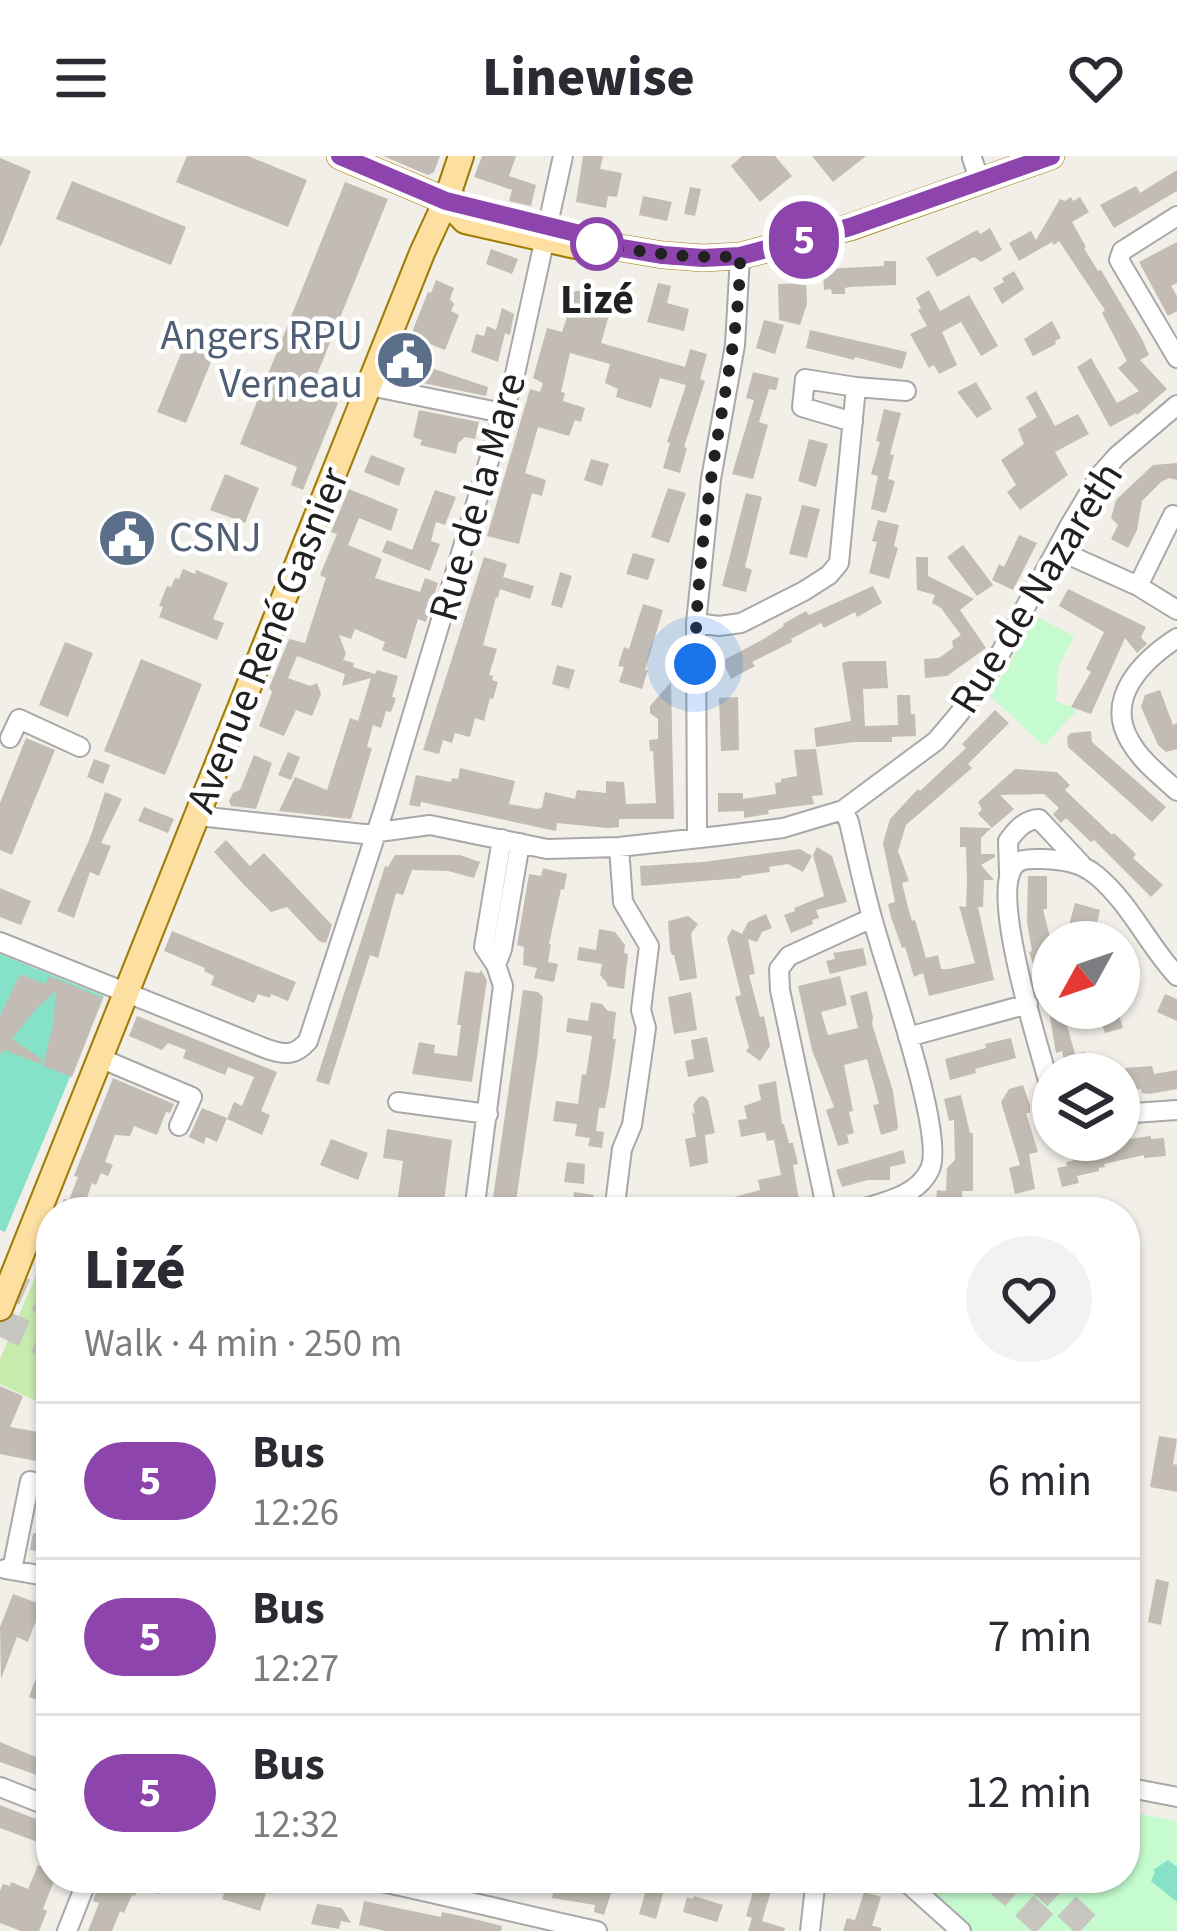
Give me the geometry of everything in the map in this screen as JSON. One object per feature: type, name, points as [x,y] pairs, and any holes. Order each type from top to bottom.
[{"type":"main road","points":[[340,156],[446,201],[466,221],[580,234],[591,243],[703,258],[740,256],[850,227],[976,170],[1051,156]]},
{"type":"main road","name":"Avenue René Gasnier","points":[[45,1197],[461,156]]},
{"type":"main road","name":"Avenue René Gasnier","points":[[0,1309],[36,1219]]},
{"type":"street","name":"Rue de la Mare","points":[[125,993],[291,1054],[301,1049],[313,1028],[503,413],[563,156]]},
{"type":"street","points":[[1177,216],[1122,251],[1119,260],[1177,358]]},
{"type":"street","points":[[697,838],[696,623],[711,479],[734,345],[740,256]]},
{"type":"street","points":[[853,422],[802,407],[805,379],[906,391]]},
{"type":"street","points":[[370,386],[503,413]]},
{"type":"street","points":[[696,623],[741,623],[829,575],[839,563],[856,387]]},
{"type":"street","name":"Rue de Nazareth","points":[[198,816],[376,834],[430,825],[548,849],[619,847],[783,828],[843,810],[936,741],[994,665],[1100,475],[1177,405]]},
{"type":"street","points":[[1138,586],[1173,515]]},
{"type":"street","points":[[1058,550],[1138,586],[1177,610]]},
{"type":"street","points":[[1177,638],[1138,670],[1124,693],[1121,717],[1127,738],[1177,791]]},
{"type":"street","points":[[10,738],[20,719],[80,747]]},
{"type":"street","points":[[843,810],[934,1144],[926,1176],[911,1191],[894,1197]]},
{"type":"street","points":[[1041,1053],[1011,937],[1007,841],[1018,827],[1039,819],[1051,829],[1120,899],[1177,976]]},
{"type":"street","points":[[476,1197],[503,986],[484,946],[511,841]]},
{"type":"street","points":[[616,1197],[646,1028],[641,1010],[649,946],[623,902],[619,847]]},
{"type":"street","points":[[1010,873],[1025,859],[1083,866]]},
{"type":"street","points":[[823,1197],[779,969],[789,956],[872,918]]},
{"type":"street","points":[[0,942],[125,993]]},
{"type":"street","points":[[908,1037],[1028,1004]]},
{"type":"street","points":[[100,1058],[192,1096],[179,1126]]},
{"type":"street","points":[[398,1102],[488,1114]]},
{"type":"street","points":[[1140,1113],[1177,1110]]},
{"type":"street","points":[[36,1481],[30,1480],[6,1569],[36,1574]]},
{"type":"street","points":[[0,1787],[36,1801]]},
{"type":"street","points":[[1140,1789],[1177,1797]]},
{"type":"street","points":[[67,1931],[82,1893]]},
{"type":"street","points":[[437,1893],[597,1931]]},
{"type":"street","points":[[799,1931],[801,1893]]},
{"type":"street","points":[[810,1931],[814,1893]]},
{"type":"street","points":[[919,1893],[961,1931]]},
{"type":"green space","points":[[1035,616],[1074,636],[1058,668],[1056,701],[1077,710],[1044,746],[988,694],[1008,668]]},
{"type":"green space","points":[[0,954],[104,996],[5,1232],[0,1230]]},
{"type":"green space","points":[[36,1275],[36,1401],[0,1384],[0,1359]]},
{"type":"green space","points":[[1140,1814],[1177,1821],[1177,1931],[973,1931],[934,1893],[1140,1893]]},
{"type":"green space","points":[[1168,1860],[1177,1867],[1177,1902],[1151,1881],[1153,1870]]},
{"type":"building","points":[[187,156],[248,156],[307,180],[288,227],[176,182]]},
{"type":"building","points":[[383,156],[440,156],[428,175]]},
{"type":"building","points":[[482,156],[516,156],[509,176],[536,185],[531,206],[509,201],[512,190],[474,177]]},
{"type":"building","points":[[583,156],[603,156],[600,169],[622,173],[617,197],[608,196],[606,208],[576,202]]},
{"type":"building","points":[[742,156],[775,156],[792,176],[760,202],[731,166]]},
{"type":"building","points":[[812,156],[866,156],[833,182]]},
{"type":"building","points":[[0,158],[31,171],[1,246],[0,246]]},
{"type":"building","points":[[1177,170],[1177,191],[1114,228],[1100,205],[1136,186],[1140,193]]},
{"type":"building","points":[[72,181],[186,227],[171,265],[56,219]]},
{"type":"building","points":[[345,182],[388,199],[310,392],[338,403],[303,490],[291,485],[297,467],[240,444]]},
{"type":"building","points":[[690,187],[701,189],[695,216],[684,214]]},
{"type":"building","points":[[643,196],[672,202],[667,221],[639,215]]},
{"type":"building","points":[[1071,197],[1073,201],[1080,197],[1089,212],[1072,222],[1142,339],[1149,355],[1140,360],[1167,389],[1137,415],[1110,427],[1077,367],[1091,358],[1117,403],[1139,391],[1118,368],[1127,361],[1102,313],[1105,310],[1059,241],[1019,261],[1009,243],[1031,231],[1036,240],[1060,199]]},
{"type":"building","points":[[990,228],[1002,250],[981,262],[974,257],[937,277],[926,258],[977,230],[980,234]]},
{"type":"building","points":[[1177,242],[1177,283],[1171,286],[1177,311],[1168,316],[1139,262]]},
{"type":"building","points":[[491,249],[518,259],[512,274],[486,264]]},
{"type":"building","points":[[884,261],[896,261],[896,285],[850,287],[845,294],[824,290],[823,269],[884,266]]},
{"type":"building","points":[[1014,271],[1024,289],[1002,304],[993,288]]},
{"type":"building","points":[[436,280],[454,288],[451,311],[459,315],[445,350],[430,344],[422,365],[488,387],[486,396],[394,377]]},
{"type":"building","points":[[658,283],[671,286],[667,303],[689,309],[684,331],[647,322]]},
{"type":"building","points":[[806,283],[807,304],[800,325],[779,320],[778,284]]},
{"type":"building","points":[[597,288],[600,306],[611,308],[601,343],[685,367],[690,349],[707,354],[700,379],[705,381],[680,473],[663,468],[686,385],[660,378],[651,408],[616,397],[618,389],[605,383],[610,364],[570,353],[561,392],[565,393],[563,401],[585,408],[581,422],[575,420],[569,436],[538,427],[525,473],[546,480],[542,496],[532,493],[519,544],[487,536],[530,389],[540,392],[543,383],[533,378],[547,328],[562,332],[569,311],[565,293]]},
{"type":"building","points":[[929,290],[940,311],[969,295],[998,346],[981,356],[961,322],[942,332],[957,365],[939,374],[934,365],[929,368],[910,334],[927,326],[916,298]]},
{"type":"building","points":[[502,308],[514,314],[498,362],[471,352],[476,334],[484,336],[487,326],[496,330]]},
{"type":"building","points":[[764,320],[784,325],[775,354],[756,348]]},
{"type":"building","points":[[1052,321],[1061,338],[1033,356],[1024,339]]},
{"type":"building","points":[[196,327],[215,335],[209,350],[215,352],[186,423],[157,412]]},
{"type":"building","points":[[810,330],[907,352],[902,369],[806,348]]},
{"type":"building","points":[[753,372],[779,378],[776,390],[769,389],[759,422],[768,425],[753,479],[732,474],[754,400],[746,398]]},
{"type":"building","points":[[976,382],[992,409],[977,418],[957,392]]},
{"type":"building","points":[[1036,391],[1055,426],[1078,414],[1089,434],[1055,452],[1068,475],[1020,510],[1007,492],[1016,485],[1001,460],[1024,444],[1018,429],[1037,417],[1026,397]]},
{"type":"building","points":[[884,409],[901,413],[888,479],[871,474]]},
{"type":"building","points":[[419,410],[479,422],[475,439],[465,437],[456,454],[420,445],[422,440],[413,437]]},
{"type":"building","points":[[809,439],[828,444],[816,487],[798,481]]},
{"type":"building","points":[[371,455],[405,468],[399,486],[364,472]]},
{"type":"building","points":[[591,459],[609,464],[602,486],[584,480]]},
{"type":"building","points":[[1177,463],[1177,480],[1161,482],[1142,501],[1128,548],[1111,539],[1118,525],[1111,518],[1116,500],[1153,465]]},
{"type":"building","points":[[225,474],[259,488],[245,523],[210,510]]},
{"type":"building","points":[[878,476],[895,481],[886,513],[871,509]]},
{"type":"building","points":[[668,488],[686,493],[669,543],[651,537]]},
{"type":"building","points":[[349,489],[398,509],[391,531],[359,518],[348,545],[382,559],[375,578],[420,592],[425,578],[438,583],[426,622],[418,619],[406,659],[382,650],[385,642],[355,629],[351,639],[339,635],[346,654],[343,660],[354,663],[353,667],[398,676],[391,712],[386,711],[381,728],[373,725],[367,747],[372,748],[351,819],[279,811],[295,777],[327,790],[350,718],[358,721],[371,678],[342,686],[345,674],[297,656],[288,678],[310,686],[317,683],[321,694],[312,716],[296,710],[284,736],[259,726],[289,639],[305,643],[326,578],[320,575],[337,534],[331,532]]},
{"type":"building","points":[[435,490],[456,497],[445,525],[436,522],[431,541],[440,544],[430,571],[382,552],[387,540],[412,550]]},
{"type":"building","points":[[746,493],[762,497],[745,567],[752,570],[746,592],[722,586]]},
{"type":"building","points":[[802,505],[820,509],[807,558],[789,554]]},
{"type":"building","points":[[878,520],[899,525],[889,579],[869,573]]},
{"type":"building","points":[[1019,535],[1037,543],[1013,590],[992,580],[999,564],[1004,567]]},
{"type":"building","points":[[963,545],[993,585],[977,596],[947,557]]},
{"type":"building","points":[[633,553],[655,559],[648,580],[626,574]]},
{"type":"building","points":[[484,557],[507,564],[503,577],[534,586],[530,599],[500,589],[496,597],[483,645],[497,649],[489,675],[498,682],[484,721],[475,718],[470,737],[455,733],[452,743],[443,740],[439,754],[423,750]]},
{"type":"building","points":[[916,557],[928,557],[928,576],[974,599],[960,610],[986,648],[947,676],[925,678],[924,659],[939,658],[961,635],[932,603],[935,595],[917,590]]},
{"type":"building","points":[[183,569],[228,583],[213,619],[224,623],[217,640],[159,617],[167,586],[179,579]]},
{"type":"building","points":[[560,572],[572,576],[562,608],[551,605]]},
{"type":"building","points":[[873,586],[882,603],[824,628],[821,623],[731,679],[722,661],[806,611],[809,615]]},
{"type":"building","points":[[1068,589],[1146,627],[1141,637],[1147,644],[1137,653],[1125,638],[1091,714],[1071,707],[1091,672],[1086,669],[1104,632],[1059,606]]},
{"type":"building","points":[[643,604],[663,610],[642,689],[619,682],[624,667],[618,666],[624,647],[629,649]]},
{"type":"building","points":[[65,642],[93,653],[68,717],[39,705]]},
{"type":"building","points":[[141,659],[202,684],[165,775],[104,751]]},
{"type":"building","points":[[886,661],[888,688],[863,689],[865,726],[898,725],[897,695],[910,695],[916,736],[816,747],[814,728],[851,721],[842,663]]},
{"type":"building","points":[[557,665],[575,670],[569,689],[552,684]]},
{"type":"building","points":[[671,682],[674,819],[619,819],[619,827],[608,828],[557,823],[556,831],[421,802],[420,807],[409,805],[416,775],[451,782],[458,779],[460,768],[515,781],[509,804],[538,809],[545,792],[575,799],[577,790],[606,793],[606,781],[624,782],[626,804],[656,803],[649,740],[658,739],[658,719],[650,713],[650,706]]},
{"type":"building","points":[[1160,690],[1173,725],[1177,723],[1177,749],[1166,752],[1141,707],[1145,695]]},
{"type":"building","points":[[738,697],[739,750],[721,751],[719,698]]},
{"type":"building","points":[[995,710],[1009,723],[968,764],[972,768],[906,825],[898,851],[909,881],[902,883],[908,907],[926,958],[938,955],[941,969],[975,963],[959,906],[966,907],[967,880],[960,827],[991,828],[981,838],[981,854],[995,857],[981,865],[994,880],[984,880],[983,907],[978,907],[994,980],[929,996],[923,973],[914,977],[891,917],[888,904],[895,902],[883,843],[890,819],[966,748],[962,744]]},
{"type":"building","points":[[1091,731],[1092,742],[1166,807],[1152,822],[1068,747],[1071,733]]},
{"type":"building","points":[[26,738],[55,750],[12,855],[0,850],[0,803]]},
{"type":"building","points":[[816,749],[823,795],[812,796],[814,804],[744,818],[744,811],[718,812],[718,793],[743,793],[743,799],[776,794],[775,783],[797,776],[794,750]]},
{"type":"building","points":[[288,752],[300,757],[291,780],[278,775]]},
{"type":"building","points":[[254,755],[272,763],[256,809],[231,806],[229,801],[240,790]]},
{"type":"building","points":[[94,759],[110,765],[103,784],[87,777]]},
{"type":"building","points":[[1015,769],[1057,772],[1070,785],[1065,790],[1163,885],[1151,897],[1094,840],[1066,818],[1061,823],[1053,814],[1059,808],[1044,794],[1000,795],[1014,809],[992,828],[978,814],[982,809],[978,802]]},
{"type":"building","points":[[105,792],[122,799],[101,843],[111,846],[99,876],[90,872],[74,918],[57,911]]},
{"type":"building","points":[[144,807],[174,819],[168,833],[138,821]]},
{"type":"building","points":[[226,840],[250,866],[264,853],[332,925],[326,943],[287,907],[271,912],[244,885],[214,852]]},
{"type":"building","points":[[817,847],[832,856],[847,902],[816,910],[819,918],[813,924],[791,933],[784,915],[824,896],[813,855]]},
{"type":"building","points":[[800,849],[812,856],[803,872],[788,864],[741,878],[641,886],[640,866]]},
{"type":"building","points":[[395,855],[460,855],[480,862],[474,878],[448,871],[412,870],[403,895],[396,893],[378,958],[370,955],[329,1085],[316,1081],[385,866]]},
{"type":"building","points":[[543,868],[567,874],[549,944],[548,962],[558,964],[554,982],[534,978],[537,968],[523,965],[524,947],[517,945],[529,874],[541,876]]},
{"type":"building","points":[[1028,876],[1047,876],[1046,921],[1032,921],[1032,951]]},
{"type":"building","points":[[0,888],[31,901],[21,925],[0,917]]},
{"type":"building","points":[[1075,903],[1100,910],[1097,921],[1070,921]]},
{"type":"building","points":[[766,914],[772,928],[762,932],[757,942],[748,939],[755,974],[749,975],[770,1046],[760,1061],[746,1051],[749,1047],[735,997],[741,995],[727,938],[732,929],[742,934],[748,922]]},
{"type":"building","points":[[688,916],[698,924],[691,934],[697,978],[680,981],[670,950],[668,921]]},
{"type":"building","points":[[599,929],[615,932],[625,945],[624,989],[607,986],[600,975],[602,964],[577,960],[579,947],[596,950]]},
{"type":"building","points":[[172,931],[296,982],[288,1001],[258,994],[254,1003],[211,985],[214,976],[205,968],[164,951]]},
{"type":"building","points":[[863,948],[867,965],[830,974],[826,961],[835,959],[833,953]]},
{"type":"building","points":[[481,970],[487,980],[472,1082],[412,1074],[419,1042],[435,1045],[434,1053],[457,1056],[465,971]]},
{"type":"building","points":[[20,974],[45,984],[49,976],[103,998],[72,1077],[43,1066],[56,991],[12,1039],[42,1059],[40,1064],[4,1050],[0,1055],[0,1016]]},
{"type":"building","points":[[840,976],[847,1005],[821,1012],[828,1035],[858,1028],[850,996],[867,991],[898,1126],[881,1135],[873,1105],[879,1104],[867,1059],[844,1065],[854,1133],[847,1135],[849,1143],[838,1146],[826,1110],[834,1107],[812,1050],[798,986]]},
{"type":"building","points":[[523,990],[538,992],[543,997],[538,1050],[517,1197],[493,1197]]},
{"type":"building","points":[[691,992],[697,1030],[674,1034],[668,997]]},
{"type":"building","points":[[1165,994],[1177,999],[1177,1021],[1157,1012]]},
{"type":"building","points":[[591,1002],[616,1012],[609,1087],[605,1108],[599,1108],[596,1131],[604,1132],[602,1148],[588,1146],[590,1138],[575,1136],[577,1124],[553,1121],[556,1101],[578,1104],[592,1036],[566,1032],[568,1018],[588,1021]]},
{"type":"building","points":[[137,1016],[277,1072],[261,1111],[270,1115],[262,1135],[227,1119],[234,1102],[242,1106],[254,1077],[228,1067],[225,1075],[183,1058],[186,1050],[168,1043],[162,1050],[129,1036]]},
{"type":"building","points":[[1052,1029],[1068,1029],[1075,1053],[1056,1053]]},
{"type":"building","points":[[707,1037],[714,1072],[688,1077],[685,1061],[694,1059],[691,1040]]},
{"type":"building","points":[[1011,1038],[1016,1058],[950,1080],[945,1059]]},
{"type":"building","points":[[1152,1066],[1154,1074],[1177,1070],[1177,1089],[1142,1093],[1140,1067]]},
{"type":"building","points":[[113,1078],[174,1104],[157,1135],[134,1126],[130,1136],[115,1135],[105,1162],[113,1165],[108,1176],[101,1173],[96,1185],[92,1183],[87,1197],[70,1197],[78,1177],[74,1176]]},
{"type":"building","points":[[776,1081],[782,1124],[798,1164],[793,1165],[798,1197],[734,1197],[760,1190],[758,1180],[781,1175],[774,1140],[767,1141],[765,1132],[741,1137],[738,1120],[747,1119],[744,1106],[761,1100],[758,1085]]},
{"type":"building","points":[[1023,1085],[1032,1132],[1029,1154],[1035,1189],[1015,1194],[1009,1168],[1020,1165],[1001,1102],[1009,1089]]},
{"type":"building","points":[[961,1095],[973,1133],[973,1191],[962,1191],[962,1197],[936,1197],[937,1190],[946,1191],[947,1168],[955,1160],[954,1120],[949,1121],[944,1099]]},
{"type":"building","points":[[703,1096],[715,1133],[696,1137],[693,1105]]},
{"type":"building","points":[[202,1108],[227,1118],[217,1142],[206,1137],[204,1144],[189,1137]]},
{"type":"building","points":[[387,1129],[452,1140],[445,1197],[398,1197],[403,1161],[383,1158]]},
{"type":"building","points":[[705,1135],[708,1163],[690,1167],[685,1139]]},
{"type":"building","points":[[1140,1137],[1164,1138],[1166,1156],[1140,1156]]},
{"type":"building","points":[[331,1139],[368,1153],[358,1180],[320,1165]]},
{"type":"building","points":[[903,1150],[906,1163],[890,1167],[890,1180],[842,1187],[836,1170]]},
{"type":"building","points":[[1117,1161],[1077,1176],[1079,1183],[1062,1187],[1057,1168],[1067,1166],[1066,1162]]},
{"type":"building","points":[[567,1162],[585,1164],[584,1184],[564,1182]]},
{"type":"building","points":[[0,1386],[23,1396],[10,1427],[36,1432],[36,1461],[0,1454]]},
{"type":"building","points":[[1159,1436],[1177,1439],[1173,1464],[1177,1465],[1177,1492],[1150,1487]]},
{"type":"building","points":[[1156,1579],[1169,1582],[1161,1625],[1148,1622]]},
{"type":"building","points":[[13,1594],[36,1602],[36,1623],[28,1642],[17,1637],[1,1679],[0,1627]]},
{"type":"building","points":[[0,1742],[36,1757],[36,1775],[0,1762]]},
{"type":"building","points":[[0,1805],[36,1819],[36,1841],[0,1828]]},
{"type":"building","points":[[36,1870],[36,1893],[49,1893],[39,1931],[21,1931],[0,1923],[3,1884],[28,1889]]},
{"type":"building","points":[[96,1893],[136,1893],[124,1913],[120,1911],[112,1931],[88,1931],[99,1903],[93,1901]]},
{"type":"building","points":[[266,1893],[260,1911],[222,1899],[224,1894]]},
{"type":"building","points":[[553,1893],[611,1893],[604,1915],[594,1912],[595,1905],[552,1898]]},
{"type":"building","points":[[645,1893],[663,1893],[656,1919],[639,1914]]},
{"type":"building","points":[[753,1893],[770,1893],[762,1921],[784,1931],[748,1931],[752,1918],[746,1916]]},
{"type":"building","points":[[864,1893],[881,1897],[872,1926],[855,1920]]},
{"type":"building","points":[[687,1897],[723,1905],[717,1922],[683,1912]]},
{"type":"building","points":[[364,1901],[441,1917],[442,1912],[502,1926],[501,1931],[386,1931],[359,1925]]},
{"type":"building","points":[[317,1904],[342,1908],[351,1923],[341,1921],[339,1929],[311,1924]]},
{"type":"building","points":[[847,1918],[881,1928],[881,1931],[843,1931]]},
{"type":"tunnel","points":[[0,1281],[36,1297]]},
{"type":"tunnel","points":[[0,1322],[36,1339]]},
{"type":"tunnel","points":[[1010,1893],[1052,1931]]},
{"type":"tunnel","points":[[1053,1893],[1093,1931]]},
{"type":"bus line","name":"5","points":[[340,156],[446,201],[580,234],[591,243],[703,258],[778,248],[850,227],[1051,156]]},
{"type":"place","name":"Lizé","points":[[597,244]]},
{"type":"place","name":"Angers RPU Verneau","points":[[405,360]]},
{"type":"place","name":"CSNJ","points":[[127,538]]},
{"type":"route","points":[[597,244],[663,255],[740,256],[734,345],[711,479],[695,664]]}]
